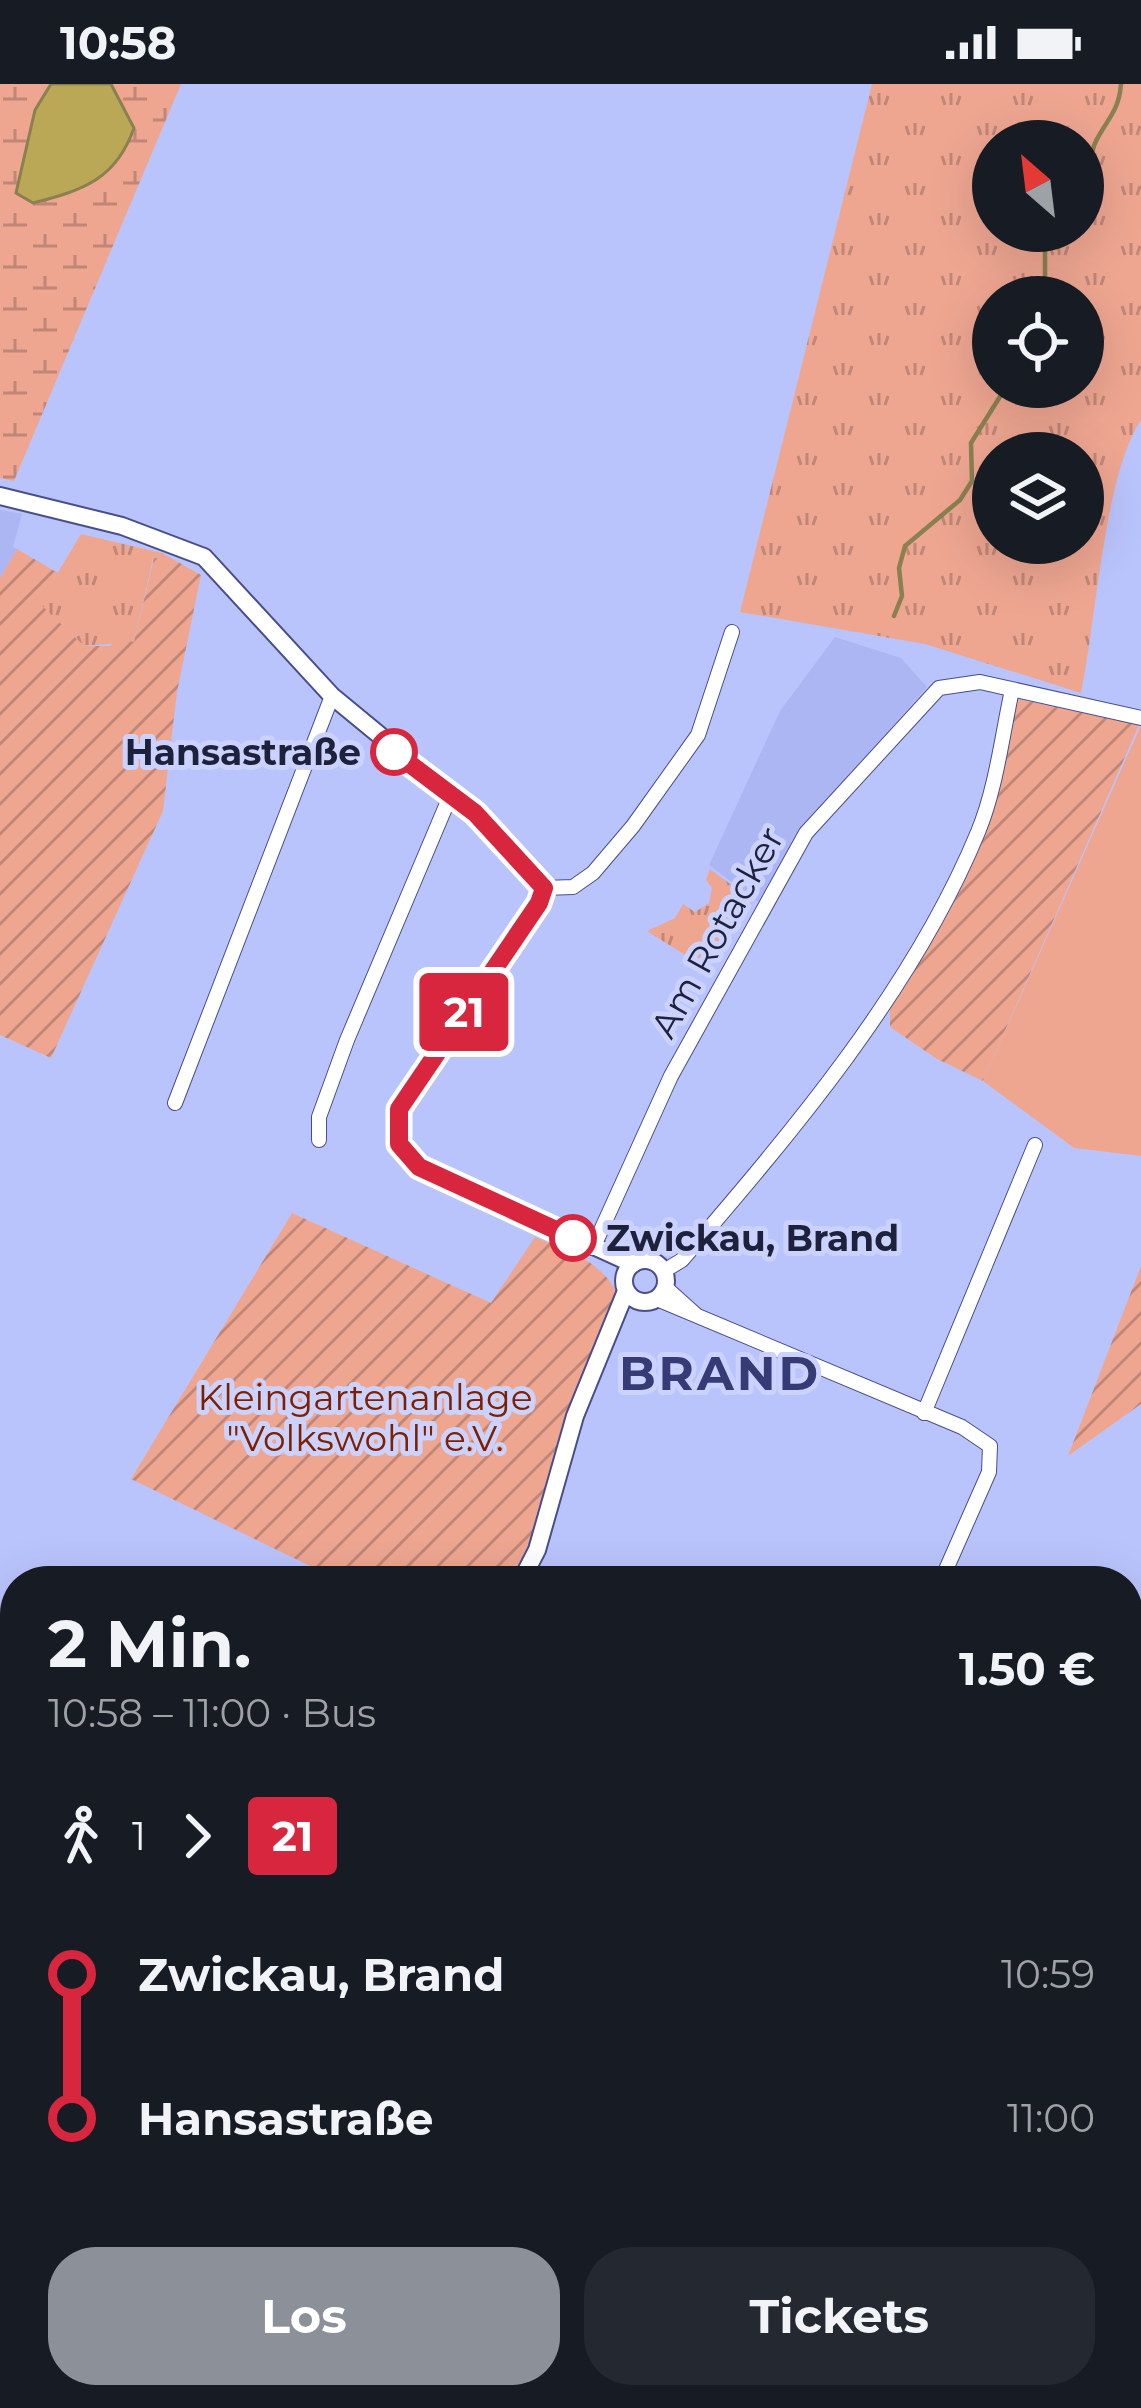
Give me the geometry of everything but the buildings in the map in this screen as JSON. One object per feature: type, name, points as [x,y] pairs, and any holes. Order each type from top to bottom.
[{"type":"street","points":[[0,496],[122,526],[204,557],[332,696],[451,794],[521,858],[544,888]]},
{"type":"street","points":[[544,888],[573,887],[612,854],[633,826],[698,735],[732,632]]},
{"type":"street","name":"Am Rotacker","points":[[592,1248],[671,1076],[806,833],[948,682],[980,682],[1012,690]]},
{"type":"street","points":[[609,1341],[790,1133],[902,971],[980,830],[1012,690],[1141,718]]},
{"type":"street","points":[[175,1103],[332,696]]},
{"type":"street","points":[[319,1140],[319,1118],[346,1040],[451,794]]},
{"type":"street","points":[[544,888],[539,903],[409,1093],[395,1133],[419,1167],[592,1248],[628,1277],[694,1314],[976,1433],[994,1456],[947,1566]]},
{"type":"street","points":[[924,1413],[1035,1145]]},
{"type":"street","points":[[529,1566],[575,1416],[609,1341],[628,1277],[653,1262],[657,1290]]},
{"type":"shaded area","points":[[51,84],[111,84],[134,128],[118,159],[96,180],[33,203],[16,193],[35,110]]},
{"type":"shaded area","points":[[0,510],[22,514],[13,547],[17,549],[0,578]]},
{"type":"shaded area","points":[[835,637],[901,658],[927,687],[807,824],[761,904],[709,865],[780,711]]},
{"type":"green space","points":[[0,84],[181,84],[14,481],[0,478]]},
{"type":"green space","points":[[872,84],[1141,84],[1141,420],[1118,476],[1104,549],[1104,432],[972,432],[972,564],[1102,564],[1081,693],[925,644],[740,612]]},
{"type":"green space","points":[[81,534],[162,553],[161,559],[153,559],[134,642],[84,646],[39,604]]},
{"type":"green space","points":[[17,549],[58,573],[40,604],[84,646],[110,646],[118,639],[134,642],[154,558],[160,559],[162,553],[201,575],[177,692],[163,811],[51,1058],[0,1035],[0,578]]},
{"type":"green space","points":[[1018,699],[1139,725],[983,1081],[937,1059],[890,1027],[890,1009],[989,820]]},
{"type":"green space","points":[[1141,725],[1141,1156],[1074,1148],[983,1081]]},
{"type":"green space","points":[[710,869],[753,901],[707,969],[647,931],[675,918],[683,904],[695,912],[709,903],[712,888],[706,880]]},
{"type":"green space","name":"Kleingartenanlage \"Volkswohl\" e.V.","points":[[292,1213],[491,1303],[535,1237],[593,1265],[618,1294],[524,1566],[310,1566],[131,1479]]},
{"type":"green space","points":[[1141,1266],[1141,1404],[1068,1456]]},
{"type":"waterway","points":[[1104,128],[1121,84]]},
{"type":"waterway","points":[[1045,252],[1045,276]]},
{"type":"waterway","points":[[894,616],[902,596],[899,568],[905,546],[960,500],[972,481],[971,443],[993,408]]},
{"type":"bus line","name":"21","points":[[394,752],[475,813],[544,888],[539,903],[399,1109],[395,1133],[399,1144],[419,1167],[573,1238]]},
{"type":"place","name":"Hansastraße","points":[[394,752]]},
{"type":"place","name":"Zwickau, Brand","points":[[573,1238]]},
{"type":"district","name":"BRAND","points":[[720,1373]]}]
